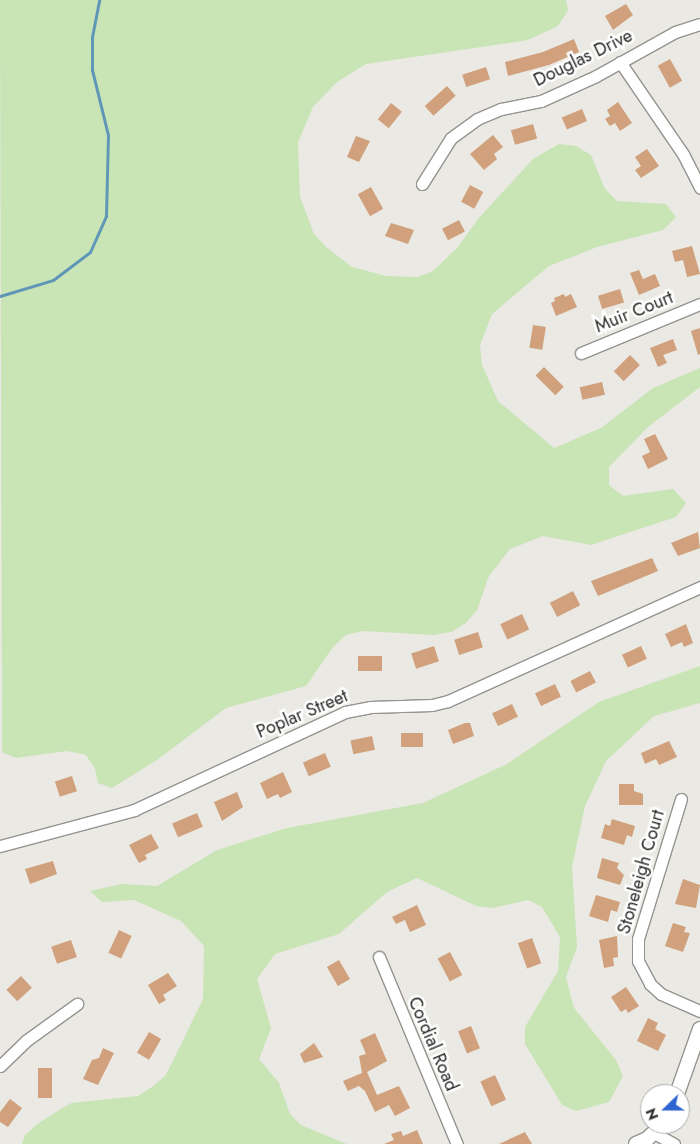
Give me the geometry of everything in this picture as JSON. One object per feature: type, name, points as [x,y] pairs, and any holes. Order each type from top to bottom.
[{"type":"street","name":"Douglas Drive","points":[[422,184],[451,138],[464,127],[501,108],[541,101],[675,32],[700,24]]},
{"type":"street","points":[[620,62],[682,154],[700,188]]},
{"type":"street","name":"Muir Court","points":[[581,353],[700,304]]},
{"type":"street","name":"Poplar Street","points":[[0,846],[134,810],[346,712],[370,707],[432,705],[448,701],[700,587]]},
{"type":"street","name":"Stoneleigh Court","points":[[681,799],[638,939],[638,961],[650,984],[661,994],[700,1011]]},
{"type":"street","name":"Cordial Road","points":[[379,957],[457,1144]]},
{"type":"street","points":[[0,1066],[27,1040],[77,1004]]},
{"type":"street","points":[[681,1084],[700,1029]]},
{"type":"street","points":[[636,1144],[651,1134]]},
{"type":"street","points":[[663,1134],[674,1144]]},
{"type":"green space","points":[[0,0],[566,0],[568,10],[558,26],[528,40],[366,64],[337,82],[313,107],[298,142],[300,197],[314,234],[326,247],[352,267],[386,276],[418,277],[433,271],[458,247],[478,219],[533,159],[559,144],[576,146],[591,155],[605,189],[617,201],[666,204],[676,217],[663,230],[597,247],[549,266],[492,314],[480,345],[482,365],[498,401],[554,448],[601,428],[653,388],[700,368],[700,387],[648,427],[609,467],[609,485],[623,496],[673,489],[686,503],[676,517],[591,545],[543,536],[510,549],[489,576],[477,610],[466,623],[451,632],[434,635],[363,631],[346,635],[333,647],[306,686],[226,708],[157,760],[112,788],[98,783],[95,769],[86,755],[67,751],[16,758],[2,752]]},
{"type":"green space","points":[[700,666],[700,703],[654,716],[606,761],[585,806],[572,867],[577,947],[566,977],[574,1008],[616,1060],[623,1076],[609,1102],[576,1111],[562,1105],[525,1044],[525,1027],[558,971],[560,937],[542,907],[528,900],[493,908],[476,906],[417,878],[387,892],[339,934],[275,954],[257,979],[271,1028],[259,1059],[279,1083],[290,1114],[301,1125],[347,1144],[22,1144],[25,1135],[40,1122],[71,1103],[138,1096],[152,1087],[166,1075],[203,999],[204,946],[181,921],[134,900],[102,902],[90,891],[122,884],[157,886],[217,850],[287,828],[423,803],[507,764],[599,702]]},
{"type":"building","points":[[626,4],[633,15],[613,30],[605,16]]},
{"type":"building","points":[[574,39],[579,52],[549,65],[508,76],[505,62],[543,52]]},
{"type":"building","points":[[670,59],[682,81],[670,88],[658,66]]},
{"type":"building","points":[[486,67],[490,79],[466,87],[462,75]]},
{"type":"building","points":[[447,86],[456,96],[433,116],[425,106]]},
{"type":"building","points":[[618,102],[632,123],[620,131],[615,123],[610,126],[605,119],[610,116],[607,110]]},
{"type":"building","points":[[391,103],[402,112],[389,128],[378,119]]},
{"type":"building","points":[[582,109],[587,121],[567,130],[562,118]]},
{"type":"building","points":[[533,124],[537,138],[515,145],[511,130]]},
{"type":"building","points":[[493,135],[503,147],[494,154],[497,159],[484,170],[470,154]]},
{"type":"building","points":[[356,136],[370,141],[359,162],[347,157]]},
{"type":"building","points":[[647,149],[659,166],[641,178],[635,170],[641,166],[635,157]]},
{"type":"building","points":[[470,185],[483,192],[474,209],[461,202]]},
{"type":"building","points":[[371,187],[383,209],[370,216],[358,194]]},
{"type":"building","points":[[459,220],[465,232],[448,240],[442,229]]},
{"type":"building","points":[[391,223],[414,230],[408,244],[385,236]]},
{"type":"building","points":[[692,246],[700,274],[687,277],[683,260],[675,262],[672,251]]},
{"type":"building","points":[[639,270],[643,279],[655,274],[660,286],[639,295],[630,273]]},
{"type":"building","points":[[620,289],[624,302],[602,309],[598,296]]},
{"type":"building","points":[[564,294],[565,297],[571,294],[577,307],[556,316],[551,303],[555,301],[554,298]]},
{"type":"building","points":[[533,325],[546,327],[542,350],[529,348]]},
{"type":"building","points":[[700,328],[700,354],[698,355],[691,331]]},
{"type":"building","points":[[673,339],[677,350],[663,355],[667,363],[658,367],[650,348]]},
{"type":"building","points":[[630,355],[640,365],[624,381],[614,371]]},
{"type":"building","points":[[544,367],[564,387],[555,395],[536,375]]},
{"type":"building","points":[[602,382],[605,395],[583,400],[580,387]]},
{"type":"building","points":[[655,434],[668,459],[648,469],[642,456],[650,452],[644,439]]},
{"type":"building","points":[[698,532],[700,548],[678,556],[671,543]]},
{"type":"building","points":[[652,558],[658,571],[598,596],[591,581]]},
{"type":"building","points":[[573,591],[580,605],[557,617],[550,603]]},
{"type":"building","points":[[522,614],[529,629],[507,640],[500,624]]},
{"type":"building","points":[[686,624],[693,643],[684,647],[682,642],[671,647],[665,634]]},
{"type":"building","points":[[478,632],[483,647],[459,655],[454,640]]},
{"type":"building","points":[[434,646],[439,661],[416,669],[411,653]]},
{"type":"building","points":[[641,646],[647,659],[628,668],[622,655]]},
{"type":"building","points":[[358,656],[382,656],[382,671],[358,671]]},
{"type":"building","points":[[590,671],[596,683],[576,693],[570,681]]},
{"type":"building","points":[[555,684],[561,697],[541,706],[535,693]]},
{"type":"building","points":[[512,704],[518,717],[498,726],[492,713]]},
{"type":"building","points":[[465,723],[470,723],[474,736],[453,744],[448,730]]},
{"type":"building","points":[[401,733],[423,733],[423,747],[401,747]]},
{"type":"building","points":[[372,736],[375,750],[353,754],[350,741]]},
{"type":"building","points":[[669,741],[677,757],[659,765],[656,759],[645,764],[641,753]]},
{"type":"building","points":[[325,753],[331,767],[309,776],[303,762]]},
{"type":"building","points":[[283,772],[292,792],[280,798],[278,794],[267,799],[260,783]]},
{"type":"building","points":[[72,776],[77,791],[60,797],[55,782]]},
{"type":"building","points":[[619,784],[634,784],[634,791],[643,794],[643,805],[619,805]]},
{"type":"building","points":[[237,792],[243,807],[222,821],[214,802]]},
{"type":"building","points":[[197,813],[203,827],[178,837],[172,824]]},
{"type":"building","points":[[612,819],[635,826],[632,837],[627,835],[624,845],[601,838],[605,824],[610,826]]},
{"type":"building","points":[[151,834],[159,848],[145,855],[147,859],[139,863],[129,845]]},
{"type":"building","points":[[602,858],[619,863],[617,868],[624,875],[620,885],[597,878]]},
{"type":"building","points":[[53,861],[57,874],[30,884],[25,869]]},
{"type":"building","points":[[683,879],[700,885],[696,908],[675,904]]},
{"type":"building","points":[[596,895],[620,902],[617,912],[611,910],[608,922],[589,916]]},
{"type":"building","points":[[417,905],[426,925],[410,932],[405,920],[396,924],[392,917]]},
{"type":"building","points":[[673,923],[686,927],[684,932],[690,933],[683,952],[665,946]]},
{"type":"building","points":[[119,930],[132,936],[121,959],[108,953]]},
{"type":"building","points":[[617,936],[618,957],[613,958],[614,966],[604,968],[599,940]]},
{"type":"building","points":[[532,938],[541,963],[527,969],[518,943]]},
{"type":"building","points":[[71,940],[77,957],[57,964],[51,947]]},
{"type":"building","points":[[450,952],[462,975],[450,982],[438,959]]},
{"type":"building","points":[[339,960],[350,979],[338,986],[327,967]]},
{"type":"building","points":[[168,973],[177,986],[163,995],[166,1000],[159,1004],[148,985]]},
{"type":"building","points":[[21,976],[32,988],[17,1001],[6,990]]},
{"type":"building","points":[[626,987],[639,1006],[628,1013],[626,1009],[621,1012],[611,997]]},
{"type":"building","points":[[648,1018],[658,1023],[655,1029],[666,1035],[658,1051],[637,1041]]},
{"type":"building","points":[[471,1026],[480,1048],[467,1053],[458,1031]]},
{"type":"building","points":[[149,1032],[161,1039],[149,1060],[137,1053]]},
{"type":"building","points":[[375,1033],[387,1061],[367,1072],[377,1095],[399,1086],[410,1108],[395,1116],[389,1105],[375,1112],[365,1091],[359,1086],[348,1091],[343,1081],[362,1073],[359,1056],[366,1054],[360,1040]]},
{"type":"building","points":[[314,1043],[323,1057],[304,1063],[300,1054]]},
{"type":"building","points":[[103,1048],[114,1053],[98,1085],[83,1079],[92,1060],[99,1058]]},
{"type":"building","points":[[38,1068],[52,1068],[52,1098],[38,1098]]},
{"type":"building","points":[[495,1075],[506,1100],[491,1106],[480,1082]]},
{"type":"building","points":[[10,1099],[22,1108],[8,1127],[0,1122],[0,1112]]},
{"type":"building","points":[[417,1130],[423,1144],[384,1144],[394,1140],[391,1134],[401,1131],[403,1136]]},
{"type":"building","points":[[525,1132],[532,1144],[499,1144]]},
{"type":"waterway","points":[[0,296],[53,280],[90,252],[106,216],[108,135],[92,70],[92,37],[99,0]]}]
